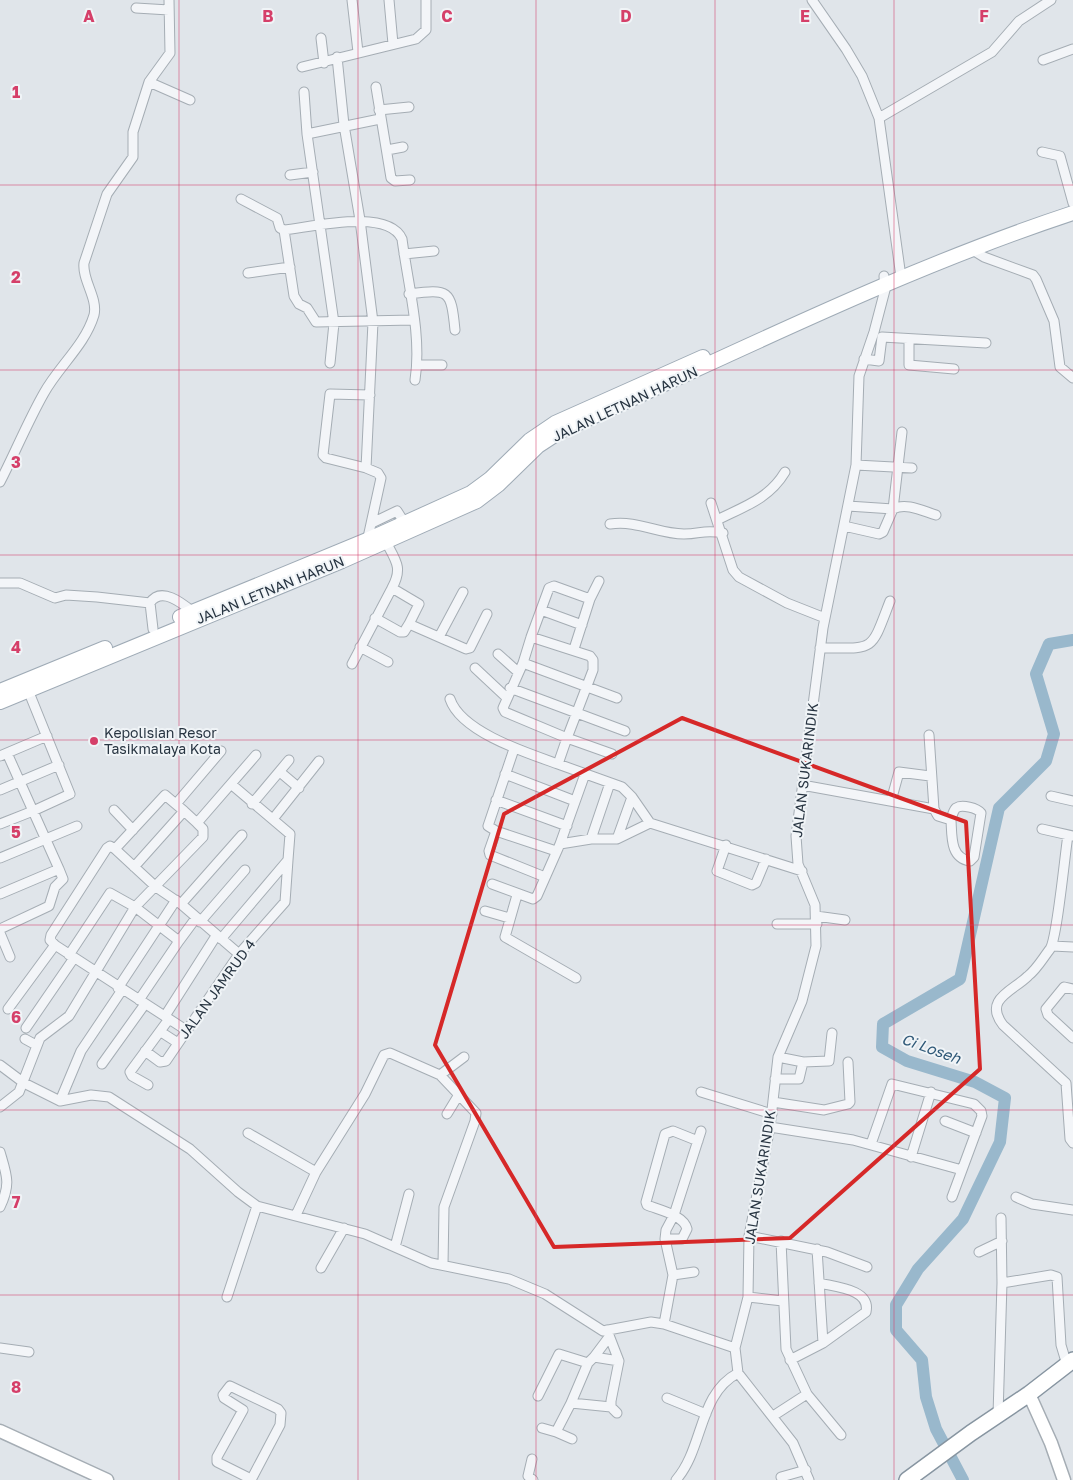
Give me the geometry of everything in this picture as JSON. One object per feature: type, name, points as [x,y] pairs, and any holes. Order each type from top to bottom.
[{"type":"highway","points":[[909,1478],[1070,1363]]},
{"type":"main road","name":"JALAN LETNAN HARUN","points":[[368,544],[386,542],[477,501],[498,485],[538,446],[561,431],[713,358],[996,228],[1073,202]]},
{"type":"main road","name":"JALAN LETNAN HARUN","points":[[900,273],[1073,213]]},
{"type":"main road","name":"JALAN LETNAN HARUN","points":[[0,702],[199,613],[368,544],[404,522],[471,493],[490,479],[530,440],[555,423],[713,358]]},
{"type":"main road","name":"JALAN LETNAN HARUN","points":[[0,691],[152,628],[199,613]]},
{"type":"main road","points":[[1029,1394],[1051,1443],[1064,1480]]},
{"type":"main road","points":[[0,1431],[106,1480]]},
{"type":"street","points":[[0,482],[45,392],[78,346],[94,315],[84,263],[107,194],[133,157],[133,132],[149,82],[170,53],[169,0]]},
{"type":"street","points":[[352,0],[358,52]]},
{"type":"street","points":[[389,0],[393,44]]},
{"type":"street","points":[[302,67],[412,40],[424,33],[426,26],[426,0]]},
{"type":"street","points":[[812,0],[862,76],[879,118],[900,273]]},
{"type":"street","points":[[879,118],[992,52],[1018,21],[1051,0]]},
{"type":"street","points":[[136,8],[169,10]]},
{"type":"street","points":[[320,38],[324,63]]},
{"type":"street","points":[[1043,60],[1073,49]]},
{"type":"street","points":[[337,57],[344,125],[360,220],[373,322],[366,468]]},
{"type":"street","points":[[149,82],[190,100]]},
{"type":"street","points":[[376,87],[391,178],[395,181],[410,180]]},
{"type":"street","points":[[304,92],[307,134],[334,323],[330,363]]},
{"type":"street","points":[[307,134],[409,106]]},
{"type":"street","points":[[387,150],[403,147]]},
{"type":"street","points":[[1042,152],[1060,156],[1073,202]]},
{"type":"street","points":[[290,175],[313,172]]},
{"type":"street","points":[[241,199],[275,217],[280,228],[284,230],[360,220],[385,224],[396,229],[402,239],[413,320],[418,335],[418,365],[415,380]]},
{"type":"street","points":[[284,230],[296,300],[307,308],[316,322],[413,320]]},
{"type":"street","points":[[971,249],[984,257],[1033,275],[1054,321],[1060,367],[1073,378]]},
{"type":"street","points":[[404,254],[434,251]]},
{"type":"street","points":[[248,273],[290,267]]},
{"type":"street","name":"JALAN SUKARINDIK","points":[[735,1348],[748,1297],[749,1236],[770,1127],[778,1056],[802,1002],[816,946],[817,920],[813,898],[802,871],[796,846],[802,785],[825,618],[856,465],[858,376],[874,332],[885,280]]},
{"type":"street","points":[[409,294],[438,291],[448,296],[455,330]]},
{"type":"street","points":[[864,359],[879,361],[882,337],[986,343]]},
{"type":"street","points":[[909,338],[909,366],[954,369]]},
{"type":"street","points":[[418,365],[442,365]]},
{"type":"street","points":[[368,544],[381,478],[378,473],[366,468],[326,458],[323,455],[330,394],[370,395]]},
{"type":"street","points":[[844,526],[881,534],[893,509],[902,432]]},
{"type":"street","points":[[856,465],[912,468]]},
{"type":"street","points":[[717,520],[768,494],[777,485],[785,472]]},
{"type":"street","points":[[712,503],[723,533],[733,570],[739,577],[787,603],[825,618]]},
{"type":"street","points":[[848,506],[893,509],[898,506],[907,506],[936,514]]},
{"type":"street","points":[[372,523],[397,511],[404,522]]},
{"type":"street","points":[[610,524],[632,523],[683,534],[706,530],[723,533]]},
{"type":"street","points":[[352,664],[398,578],[399,568],[386,542]]},
{"type":"street","points":[[574,649],[590,599],[599,581]]},
{"type":"street","points":[[0,583],[20,583],[55,598],[66,595],[150,603]]},
{"type":"street","points":[[590,599],[552,586],[549,588],[523,663],[510,688],[503,708],[504,712],[612,754]]},
{"type":"street","points":[[375,618],[403,633],[410,624],[418,602],[392,588]]},
{"type":"street","points":[[439,637],[463,592]]},
{"type":"street","points":[[152,628],[150,603],[156,597],[164,595],[199,613]]},
{"type":"street","points":[[820,648],[860,648],[870,646],[877,635],[890,601]]},
{"type":"street","points":[[541,610],[582,625]]},
{"type":"street","points":[[410,624],[468,649],[487,614]]},
{"type":"street","points":[[531,637],[574,649],[590,656],[593,660],[593,670],[558,764]]},
{"type":"street","points":[[360,647],[388,662]]},
{"type":"street","points":[[498,654],[518,672]]},
{"type":"street","points":[[523,663],[617,698]]},
{"type":"street","points":[[474,668],[506,697]]},
{"type":"street","points":[[510,688],[625,731]]},
{"type":"street","points":[[0,824],[69,796],[70,790],[28,690]]},
{"type":"street","points":[[450,699],[455,711],[514,749],[622,787],[632,797],[650,823],[726,845],[802,871]]},
{"type":"street","points":[[929,735],[930,776],[934,809],[938,816],[951,820]]},
{"type":"street","points":[[10,957],[0,931],[49,906],[54,887],[63,878],[20,782],[4,754],[47,736]]},
{"type":"street","points":[[514,749],[488,826],[496,831],[558,848],[591,839],[617,839],[650,823]]},
{"type":"street","points":[[176,804],[221,751]]},
{"type":"street","points":[[197,823],[256,755]]},
{"type":"street","points":[[252,804],[290,760]]},
{"type":"street","points":[[273,819],[319,761]]},
{"type":"street","points":[[0,790],[60,765]]},
{"type":"street","points":[[280,772],[298,788]]},
{"type":"street","points":[[891,801],[899,772],[930,776]]},
{"type":"street","points":[[505,774],[575,802]]},
{"type":"street","points":[[492,884],[517,895],[531,899],[536,898],[567,826],[586,774]]},
{"type":"street","points":[[591,839],[610,783]]},
{"type":"street","points":[[148,1085],[132,1076],[130,1072],[161,1032],[167,1018],[218,937],[288,860],[291,836],[230,784]]},
{"type":"street","points":[[802,785],[934,809]]},
{"type":"street","points":[[0,1107],[19,1092],[24,1083],[36,1046],[44,1033],[67,1018],[135,907],[202,837],[203,829],[165,795],[115,849]]},
{"type":"street","points":[[1051,796],[1073,802]]},
{"type":"street","points":[[617,839],[632,797]]},
{"type":"street","points":[[496,800],[567,826]]},
{"type":"street","points":[[960,806],[978,809],[981,813],[974,857],[970,861],[956,854],[951,820],[956,809],[960,806]]},
{"type":"street","points":[[114,810],[133,830]]},
{"type":"street","points":[[134,867],[184,812]]},
{"type":"street","points":[[0,858],[77,826]]},
{"type":"street","points":[[1042,829],[1070,836],[1052,946],[1028,976],[1002,996],[997,1003],[997,1014],[1003,1025],[1069,1082],[1070,1139],[1073,1143]]},
{"type":"street","points":[[496,831],[489,851],[490,855],[545,877]]},
{"type":"street","points":[[60,1101],[81,1051],[158,925],[242,836]]},
{"type":"street","points":[[726,845],[717,871],[752,885],[756,883],[766,859]]},
{"type":"street","points":[[186,1030],[120,989],[50,940],[51,935],[107,848],[110,846],[115,849],[156,887],[179,902],[239,954]]},
{"type":"street","name":"JALAN JAMRUD 4","points":[[145,1051],[163,1062],[239,954],[286,899],[288,860]]},
{"type":"street","points":[[0,894],[59,869]]},
{"type":"street","points":[[102,1064],[179,941],[245,870]]},
{"type":"street","points":[[26,1028],[72,956],[108,894],[113,893],[135,907],[179,941]]},
{"type":"street","points":[[517,895],[505,937],[576,978]]},
{"type":"street","points":[[485,911],[509,918]]},
{"type":"street","points":[[777,924],[817,920],[845,920]]},
{"type":"street","points":[[8,1009],[55,945]]},
{"type":"street","points":[[1052,946],[1073,947]]},
{"type":"street","points":[[1073,989],[1064,987],[1046,1009],[1048,1015],[1073,1038]]},
{"type":"street","points":[[161,1032],[178,1043]]},
{"type":"street","points":[[830,1060],[832,1033]]},
{"type":"street","points":[[25,1039],[36,1046]]},
{"type":"street","points":[[296,1215],[316,1172],[366,1094],[385,1053],[390,1053],[440,1075],[458,1096],[474,1110],[476,1117],[444,1207],[443,1265]]},
{"type":"street","points":[[440,1075],[464,1056]]},
{"type":"street","points":[[773,1102],[824,1110],[850,1102],[851,1062],[830,1060],[803,1062],[778,1056]]},
{"type":"street","points":[[775,1079],[799,1079],[803,1062]]},
{"type":"street","points":[[0,1065],[24,1083],[60,1101],[90,1095],[109,1097],[190,1149],[238,1192],[257,1206],[344,1228],[427,1261],[509,1279],[545,1294],[608,1334],[619,1361],[614,1410],[571,1403]]},
{"type":"street","points":[[871,1144],[892,1084],[930,1092],[979,1107],[982,1116],[952,1197]]},
{"type":"street","points":[[701,1092],[772,1114]]},
{"type":"street","points":[[911,1157],[930,1092]]},
{"type":"street","points":[[447,1114],[458,1096]]},
{"type":"street","points":[[945,1122],[976,1133]]},
{"type":"street","points":[[770,1127],[871,1144],[911,1157],[962,1170]]},
{"type":"street","points":[[664,1239],[681,1240],[687,1225],[674,1215],[647,1205],[646,1202],[666,1134],[673,1131],[698,1141]]},
{"type":"street","points":[[664,1324],[672,1276],[664,1239],[666,1226],[674,1215],[701,1131]]},
{"type":"street","points":[[248,1133],[316,1172]]},
{"type":"street","points":[[0,1152],[8,1191],[0,1207]]},
{"type":"street","points":[[395,1247],[409,1194]]},
{"type":"street","points":[[1016,1197],[1032,1204],[1073,1210]]},
{"type":"street","points":[[228,1297],[257,1206]]},
{"type":"street","points":[[998,1415],[1002,1283],[1001,1218]]},
{"type":"street","points":[[321,1268],[344,1228]]},
{"type":"street","points":[[749,1236],[816,1249],[867,1267]]},
{"type":"street","points":[[781,1241],[784,1340],[790,1360],[807,1394],[841,1435]]},
{"type":"street","points":[[979,1252],[1002,1241]]},
{"type":"street","points":[[816,1249],[823,1342]]},
{"type":"street","points":[[672,1276],[694,1272]]},
{"type":"street","points":[[1002,1283],[1052,1275],[1056,1277],[1061,1345],[1070,1363]]},
{"type":"street","points":[[790,1360],[823,1342],[866,1312],[868,1306],[865,1299],[859,1293],[819,1283]]},
{"type":"street","points":[[748,1297],[783,1301]]},
{"type":"street","points":[[556,1432],[591,1360],[608,1334],[651,1322],[664,1324],[735,1348],[738,1373],[794,1443],[809,1480]]},
{"type":"street","points":[[0,1348],[30,1352]]},
{"type":"street","points":[[538,1396],[558,1354],[591,1360],[619,1361]]},
{"type":"street","points":[[676,1480],[688,1463],[706,1414],[719,1386],[738,1373]]},
{"type":"street","points":[[243,1410],[224,1398],[228,1388],[233,1386],[278,1409],[282,1419],[251,1479],[219,1464],[216,1460],[252,1397]]},
{"type":"street","points":[[773,1416],[807,1394]]},
{"type":"street","points":[[667,1398],[706,1414]]},
{"type":"street","points":[[542,1428],[572,1439]]},
{"type":"street","points":[[532,1459],[528,1476],[533,1480]]},
{"type":"street","points":[[781,1477],[806,1470]]},
{"type":"highlighted area","points":[[682,718],[966,822],[980,1069],[790,1238],[554,1247],[435,1045],[504,814]]},
{"type":"waterway","name":"Ci Loseh","points":[[963,1480],[936,1429],[926,1397],[922,1360],[896,1330],[896,1305],[918,1269],[963,1219],[1000,1142],[1005,1098],[975,1082],[907,1061],[882,1047],[883,1024],[960,979],[999,808],[1046,761],[1054,734],[1036,674],[1049,644],[1073,640]]},
{"type":"place","name":"Kepolisian Resor Tasikmalaya Kota","points":[[94,741]]}]
